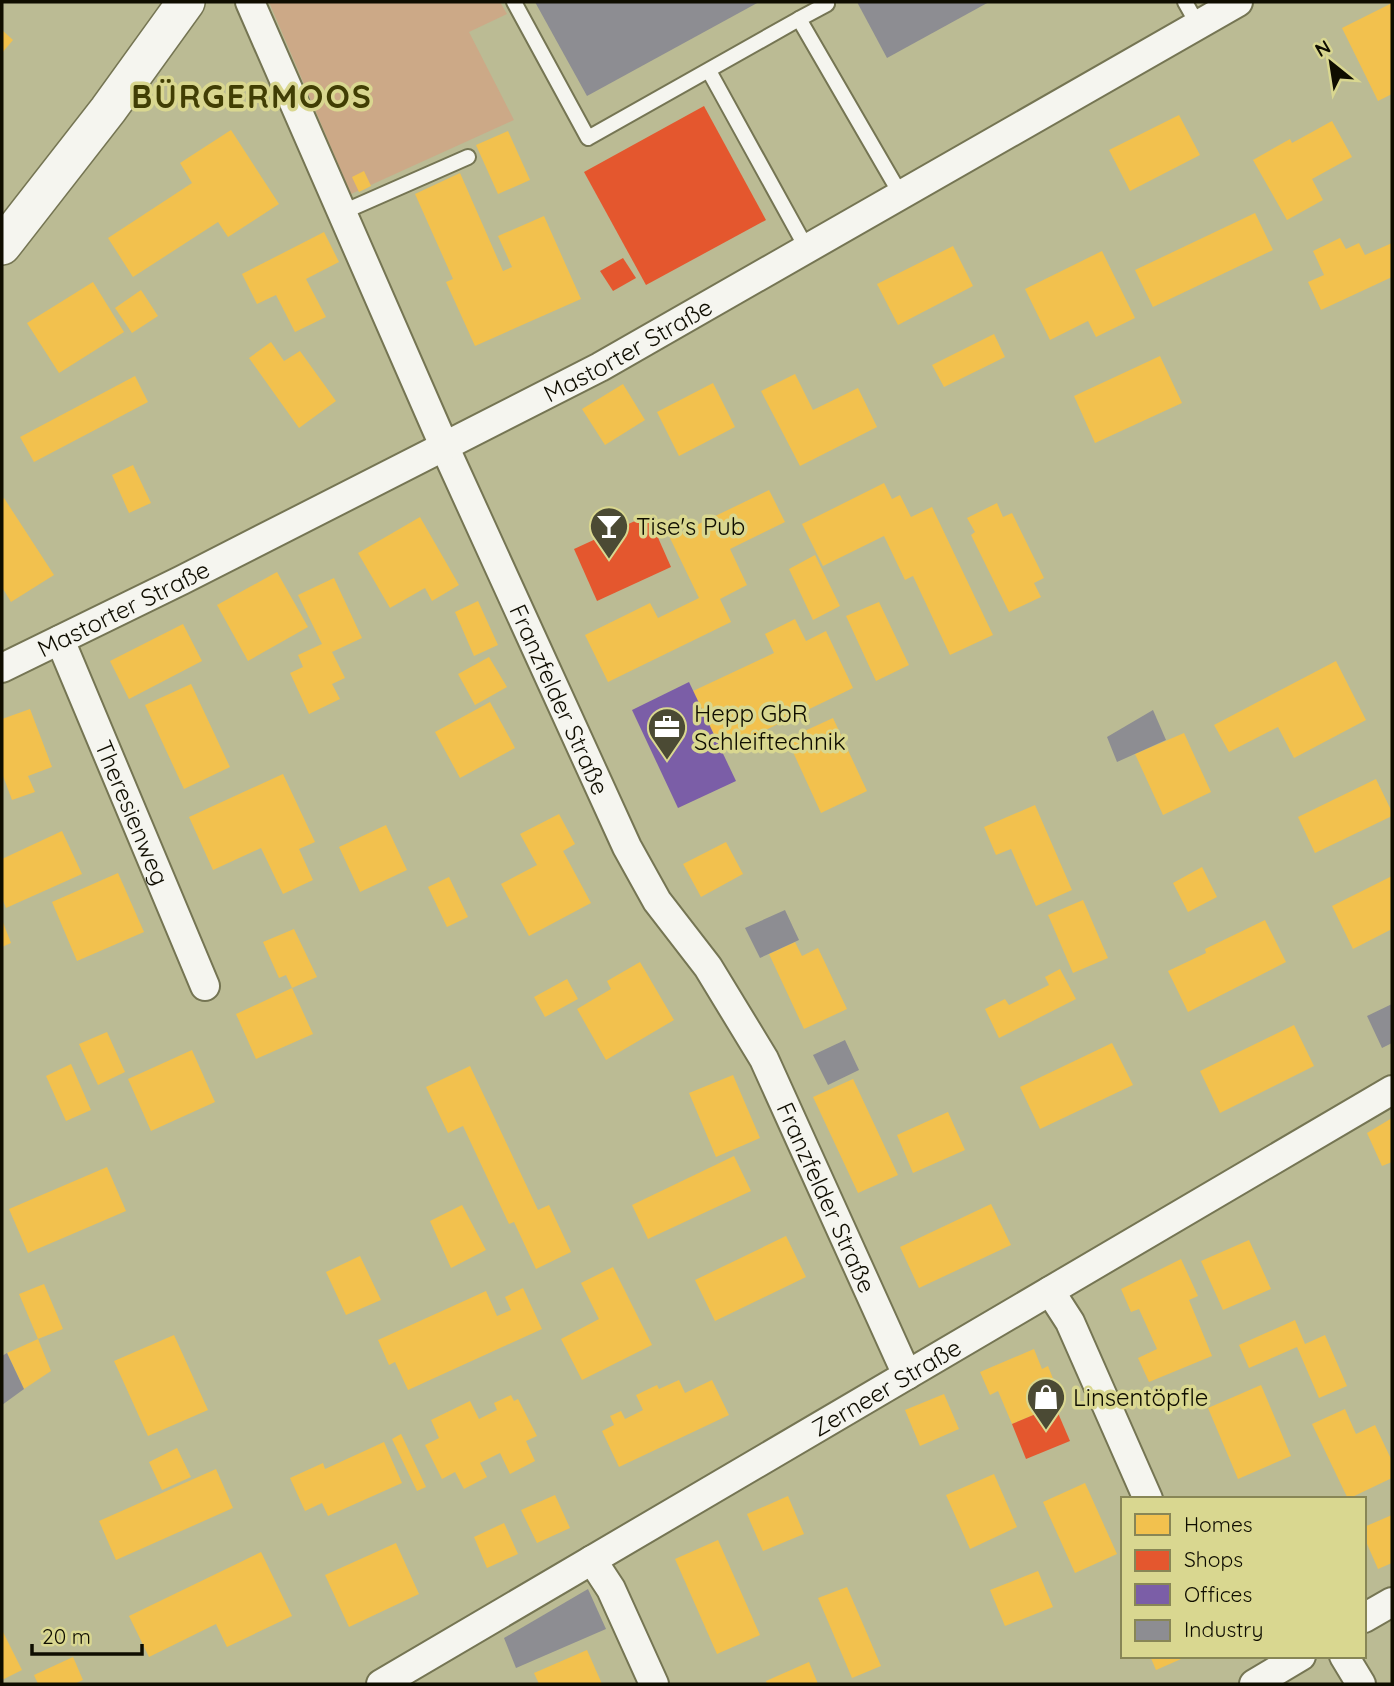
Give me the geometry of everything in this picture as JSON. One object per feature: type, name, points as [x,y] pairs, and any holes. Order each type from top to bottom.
[{"type":"street","points":[[2,246],[108,110],[186,2]]},
{"type":"street","name":"Franzfelder Straße","points":[[250,2],[445,448],[626,848],[657,901],[708,967],[764,1059],[907,1375]]},
{"type":"street","name":"Mastorter Straße","points":[[2,668],[445,448],[600,367],[901,195],[1191,13],[1238,2]]},
{"type":"street","name":"Theresienweg","points":[[60,640],[205,986]]},
{"type":"street","name":"Zerneer Straße","points":[[381,1684],[1392,1090]]},
{"type":"street","points":[[1051,1291],[1070,1322],[1147,1497]]},
{"type":"street","points":[[592,1560],[611,1589],[654,1684]]},
{"type":"street","points":[[1366,1617],[1392,1602]]},
{"type":"street","points":[[1254,1684],[1298,1658]]},
{"type":"street","points":[[1345,1658],[1361,1684]]},
{"type":"lane","points":[[514,2],[588,138],[827,4],[826,2]]},
{"type":"lane","points":[[799,19],[901,195]]},
{"type":"lane","points":[[709,71],[807,249]]},
{"type":"lane","points":[[343,212],[468,157]]},
{"type":"shaded area","points":[[269,2],[500,2],[507,14],[469,32],[514,120],[351,194]]},
{"type":"building: Homes","points":[[1392,3],[1392,94],[1378,101],[1342,28]]},
{"type":"building: Homes","points":[[2,30],[13,40],[2,53]]},
{"type":"building: Homes","points":[[1179,115],[1200,155],[1130,191],[1109,150]]},
{"type":"building: Homes","points":[[1332,121],[1352,157],[1312,179],[1323,200],[1287,220],[1253,160],[1290,139],[1292,143]]},
{"type":"building: Homes","points":[[231,130],[279,204],[228,237],[218,222],[133,277],[108,238],[192,183],[180,163]]},
{"type":"building: Homes","points":[[508,131],[530,180],[498,194],[476,145]]},
{"type":"building: Homes","points":[[364,171],[371,186],[359,192],[352,177]]},
{"type":"building: Homes","points":[[460,173],[503,271],[512,267],[498,236],[544,216],[581,299],[475,346],[446,282],[453,279],[415,194]]},
{"type":"building: Homes","points":[[1255,213],[1273,250],[1153,307],[1135,270]]},
{"type":"building: Homes","points":[[324,232],[339,262],[306,279],[326,317],[295,332],[276,295],[257,304],[242,274]]},
{"type":"building: Homes","points":[[1340,238],[1346,249],[1359,243],[1365,255],[1392,243],[1392,277],[1321,310],[1308,282],[1324,275],[1313,251]]},
{"type":"building: Homes","points":[[953,246],[973,286],[898,325],[877,284]]},
{"type":"building: Homes","points":[[1102,251],[1135,318],[1096,337],[1088,321],[1050,340],[1025,289]]},
{"type":"building: Homes","points":[[93,282],[124,332],[59,373],[27,323]]},
{"type":"building: Homes","points":[[141,290],[158,316],[132,333],[115,308]]},
{"type":"building: Homes","points":[[994,334],[1005,357],[944,387],[932,365]]},
{"type":"building: Homes","points":[[271,342],[284,361],[300,351],[336,401],[299,428],[249,358]]},
{"type":"building: Homes","points":[[1160,356],[1182,403],[1095,443],[1074,396]]},
{"type":"building: Homes","points":[[795,374],[813,410],[858,388],[877,427],[800,466],[761,391]]},
{"type":"building: Homes","points":[[135,376],[148,402],[34,462],[20,437]]},
{"type":"building: Homes","points":[[713,383],[735,427],[679,456],[657,412]]},
{"type":"building: Homes","points":[[623,384],[645,420],[605,445],[582,409]]},
{"type":"building: Homes","points":[[133,465],[151,503],[129,513],[112,475]]},
{"type":"building: Homes","points":[[884,483],[892,499],[900,495],[911,517],[932,507],[993,635],[950,655],[913,576],[905,580],[884,536],[823,566],[802,524]]},
{"type":"building: Homes","points":[[769,490],[785,522],[730,549],[747,585],[720,599],[731,622],[608,682],[585,635],[650,603],[658,618],[699,598],[670,538]]},
{"type":"building: Homes","points":[[4,498],[54,575],[11,602],[2,587]]},
{"type":"building: Homes","points":[[997,503],[1003,517],[1012,513],[1044,578],[1034,583],[1041,597],[1009,612],[971,535],[975,532],[967,518]]},
{"type":"building: Homes","points":[[420,517],[459,585],[432,601],[425,588],[390,608],[358,553]]},
{"type":"building: Homes","points":[[815,555],[840,606],[813,620],[789,569]]},
{"type":"building: Homes","points":[[277,572],[308,627],[248,661],[217,605]]},
{"type":"building: Homes","points":[[334,578],[362,638],[332,652],[345,678],[332,684],[340,699],[309,714],[290,673],[303,667],[298,655],[322,644],[298,595]]},
{"type":"building: Homes","points":[[478,601],[498,645],[474,656],[455,612]]},
{"type":"building: Homes","points":[[879,602],[909,665],[876,681],[846,616]]},
{"type":"building: Homes","points":[[795,619],[806,641],[826,631],[853,688],[722,751],[693,691],[774,653],[765,634]]},
{"type":"building: Homes","points":[[183,624],[202,661],[129,699],[110,661]]},
{"type":"building: Homes","points":[[489,657],[507,687],[475,705],[458,674]]},
{"type":"building: Homes","points":[[1336,661],[1366,720],[1294,758],[1278,727],[1229,752],[1214,725]]},
{"type":"building: Homes","points":[[191,684],[230,767],[184,789],[145,705]]},
{"type":"building: Homes","points":[[490,702],[515,748],[460,778],[435,732]]},
{"type":"building: Homes","points":[[30,709],[52,767],[28,776],[35,792],[12,800],[2,773],[2,719]]},
{"type":"building: Homes","points":[[833,718],[867,791],[821,813],[787,739]]},
{"type":"building: Homes","points":[[1184,733],[1211,792],[1163,815],[1135,754]]},
{"type":"building: Homes","points":[[283,774],[315,842],[299,849],[313,880],[283,894],[261,848],[213,870],[189,817]]},
{"type":"building: Homes","points":[[1376,779],[1392,816],[1315,853],[1298,817]]},
{"type":"building: Homes","points":[[1035,805],[1072,890],[1036,906],[1011,849],[996,855],[984,827]]},
{"type":"building: Homes","points":[[559,814],[575,844],[563,851],[591,903],[529,936],[501,884],[537,865],[520,834]]},
{"type":"building: Homes","points":[[386,825],[407,870],[360,892],[339,847]]},
{"type":"building: Homes","points":[[62,831],[82,874],[6,908],[2,898],[2,859]]},
{"type":"building: Homes","points":[[726,842],[743,874],[701,897],[683,864]]},
{"type":"building: Homes","points":[[1202,867],[1217,897],[1188,912],[1173,883]]},
{"type":"building: Homes","points":[[118,873],[144,932],[77,961],[52,902]]},
{"type":"building: Homes","points":[[1392,876],[1392,929],[1353,949],[1332,906]]},
{"type":"building: Homes","points":[[449,877],[468,917],[447,927],[428,887]]},
{"type":"building: Homes","points":[[1083,900],[1108,958],[1073,973],[1048,915]]},
{"type":"building: Homes","points":[[2,920],[11,943],[2,947]]},
{"type":"building: Homes","points":[[1265,920],[1286,962],[1188,1012],[1168,971],[1206,953],[1205,949]]},
{"type":"building: Homes","points":[[294,929],[317,977],[292,988],[286,975],[279,978],[263,942]]},
{"type":"building: Homes","points":[[795,942],[802,956],[818,948],[847,1009],[804,1029],[769,954]]},
{"type":"building: Homes","points":[[640,962],[674,1020],[606,1060],[577,1009],[611,989],[607,981]]},
{"type":"building: Homes","points":[[1060,969],[1076,999],[999,1038],[985,1009],[1005,999],[1009,1005],[1049,985],[1045,977]]},
{"type":"building: Homes","points":[[567,979],[578,999],[545,1017],[534,997]]},
{"type":"building: Homes","points":[[292,988],[313,1034],[256,1059],[236,1014]]},
{"type":"building: Homes","points":[[1294,1025],[1314,1066],[1220,1113],[1200,1071]]},
{"type":"building: Homes","points":[[107,1032],[125,1072],[98,1085],[79,1044]]},
{"type":"building: Homes","points":[[1112,1043],[1133,1085],[1040,1129],[1020,1087]]},
{"type":"building: Homes","points":[[192,1050],[215,1102],[151,1131],[128,1079]]},
{"type":"building: Homes","points":[[71,1064],[91,1110],[66,1121],[46,1076]]},
{"type":"building: Homes","points":[[470,1066],[538,1210],[549,1205],[571,1252],[536,1269],[514,1222],[509,1224],[463,1126],[448,1133],[426,1087]]},
{"type":"building: Homes","points":[[733,1075],[760,1138],[716,1157],[689,1093]]},
{"type":"building: Homes","points":[[853,1079],[898,1175],[858,1193],[813,1097]]},
{"type":"building: Homes","points":[[948,1112],[965,1150],[913,1173],[897,1135]]},
{"type":"building: Homes","points":[[1392,1118],[1392,1162],[1382,1166],[1367,1133]]},
{"type":"building: Homes","points":[[734,1156],[751,1191],[648,1239],[632,1205]]},
{"type":"building: Homes","points":[[107,1167],[126,1211],[28,1253],[9,1209]]},
{"type":"building: Homes","points":[[991,1204],[1011,1245],[919,1288],[900,1247]]},
{"type":"building: Homes","points":[[462,1205],[486,1250],[451,1268],[430,1221]]},
{"type":"building: Homes","points":[[786,1236],[806,1277],[715,1321],[695,1280]]},
{"type":"building: Homes","points":[[1249,1240],[1271,1289],[1223,1310],[1201,1261]]},
{"type":"building: Homes","points":[[360,1256],[381,1300],[346,1315],[326,1272]]},
{"type":"building: Homes","points":[[1181,1259],[1198,1296],[1189,1300],[1212,1356],[1149,1382],[1138,1358],[1157,1349],[1139,1309],[1131,1312],[1121,1289]]},
{"type":"building: Homes","points":[[613,1267],[652,1345],[582,1380],[561,1339],[599,1319],[581,1283]]},
{"type":"building: Homes","points":[[44,1284],[63,1329],[38,1339],[19,1294]]},
{"type":"building: Homes","points":[[523,1288],[542,1329],[408,1390],[395,1362],[389,1365],[378,1340],[486,1291],[497,1316],[511,1310],[505,1297]]},
{"type":"building: Homes","points":[[1295,1320],[1305,1344],[1325,1335],[1347,1386],[1319,1398],[1297,1347],[1249,1368],[1239,1345]]},
{"type":"building: Homes","points":[[174,1335],[208,1410],[148,1436],[114,1361]]},
{"type":"building: Homes","points":[[38,1339],[51,1371],[24,1389],[7,1353]]},
{"type":"building: Homes","points":[[1034,1349],[1042,1369],[1048,1366],[1054,1381],[1046,1385],[1055,1406],[1012,1424],[998,1391],[990,1395],[980,1372]]},
{"type":"building: Homes","points":[[679,1380],[685,1393],[712,1380],[729,1415],[619,1467],[602,1431],[614,1425],[610,1416],[621,1411],[625,1419],[643,1410],[636,1395],[657,1385],[659,1389]]},
{"type":"building: Homes","points":[[1261,1385],[1291,1456],[1238,1479],[1208,1408]]},
{"type":"building: Homes","points":[[944,1394],[959,1429],[920,1446],[905,1410]]},
{"type":"building: Homes","points":[[511,1395],[514,1401],[518,1399],[537,1436],[526,1441],[535,1461],[510,1474],[500,1453],[480,1463],[487,1477],[464,1489],[455,1472],[442,1479],[425,1445],[439,1438],[431,1420],[470,1401],[479,1419],[497,1410],[494,1403]]},
{"type":"building: Homes","points":[[1345,1409],[1356,1434],[1375,1425],[1392,1461],[1392,1478],[1347,1497],[1312,1424]]},
{"type":"building: Homes","points":[[401,1434],[426,1487],[417,1491],[392,1439]]},
{"type":"building: Homes","points":[[384,1442],[402,1483],[328,1516],[322,1503],[305,1511],[290,1478],[323,1463],[325,1469]]},
{"type":"building: Homes","points":[[177,1448],[191,1477],[162,1490],[149,1462]]},
{"type":"building: Homes","points":[[216,1469],[233,1508],[116,1560],[99,1521]]},
{"type":"building: Homes","points":[[994,1474],[1017,1527],[970,1549],[946,1495]]},
{"type":"building: Homes","points":[[1085,1483],[1117,1554],[1075,1573],[1043,1502]]},
{"type":"building: Homes","points":[[555,1495],[570,1528],[537,1543],[521,1510]]},
{"type":"building: Homes","points":[[788,1496],[804,1534],[763,1551],[747,1514]]},
{"type":"building: Homes","points":[[1392,1515],[1392,1563],[1378,1569],[1366,1542],[1366,1526]]},
{"type":"building: Homes","points":[[504,1523],[518,1554],[487,1568],[474,1537]]},
{"type":"building: Homes","points":[[718,1540],[760,1635],[717,1654],[675,1559]]},
{"type":"building: Homes","points":[[396,1543],[419,1594],[349,1627],[325,1575]]},
{"type":"building: Homes","points":[[261,1552],[292,1616],[227,1647],[216,1624],[149,1657],[129,1616]]},
{"type":"building: Homes","points":[[1038,1571],[1053,1607],[1005,1626],[990,1590]]},
{"type":"building: Homes","points":[[847,1587],[881,1666],[852,1678],[818,1598]]},
{"type":"building: Homes","points":[[2,1630],[22,1670],[2,1680]]},
{"type":"building: Homes","points":[[587,1650],[602,1684],[539,1684],[534,1673]]},
{"type":"building: Homes","points":[[73,1657],[83,1680],[74,1684],[38,1684],[34,1675]]},
{"type":"building: Homes","points":[[1151,1658],[1183,1658],[1156,1670]]},
{"type":"building: Homes","points":[[809,1662],[818,1684],[767,1684],[766,1681]]},
{"type":"building: Shops","points":[[704,106],[766,220],[646,285],[584,172]]},
{"type":"building: Shops","points":[[623,258],[636,278],[613,291],[600,271]]},
{"type":"building: Shops","points":[[648,515],[671,567],[597,601],[574,549]]},
{"type":"building: Shops","points":[[1055,1406],[1070,1441],[1026,1459],[1012,1424]]},
{"type":"building: Offices","points":[[689,682],[736,781],[678,808],[632,710]]},
{"type":"building: Industry","points":[[535,2],[759,2],[587,96]]},
{"type":"building: Industry","points":[[857,2],[989,2],[887,58]]},
{"type":"building: Industry","points":[[1153,710],[1166,740],[1117,762],[1107,737]]},
{"type":"building: Industry","points":[[785,910],[799,940],[760,958],[745,928]]},
{"type":"building: Industry","points":[[1392,1004],[1392,1043],[1382,1048],[1367,1016]]},
{"type":"building: Industry","points":[[845,1040],[859,1070],[828,1085],[813,1055]]},
{"type":"building: Industry","points":[[7,1353],[24,1389],[2,1405],[2,1356]]},
{"type":"building: Industry","points":[[588,1589],[606,1629],[516,1668],[504,1638]]},
{"type":"place","name":"Tise's Pub","points":[[609,560]]},
{"type":"place","name":"Hepp GbR Schleiftechnik","points":[[667,761]]},
{"type":"place","name":"Linsentöpfle","points":[[1046,1431]]},
{"type":"district","name":"BÜRGERMOOS","points":[[252,96]]}]
